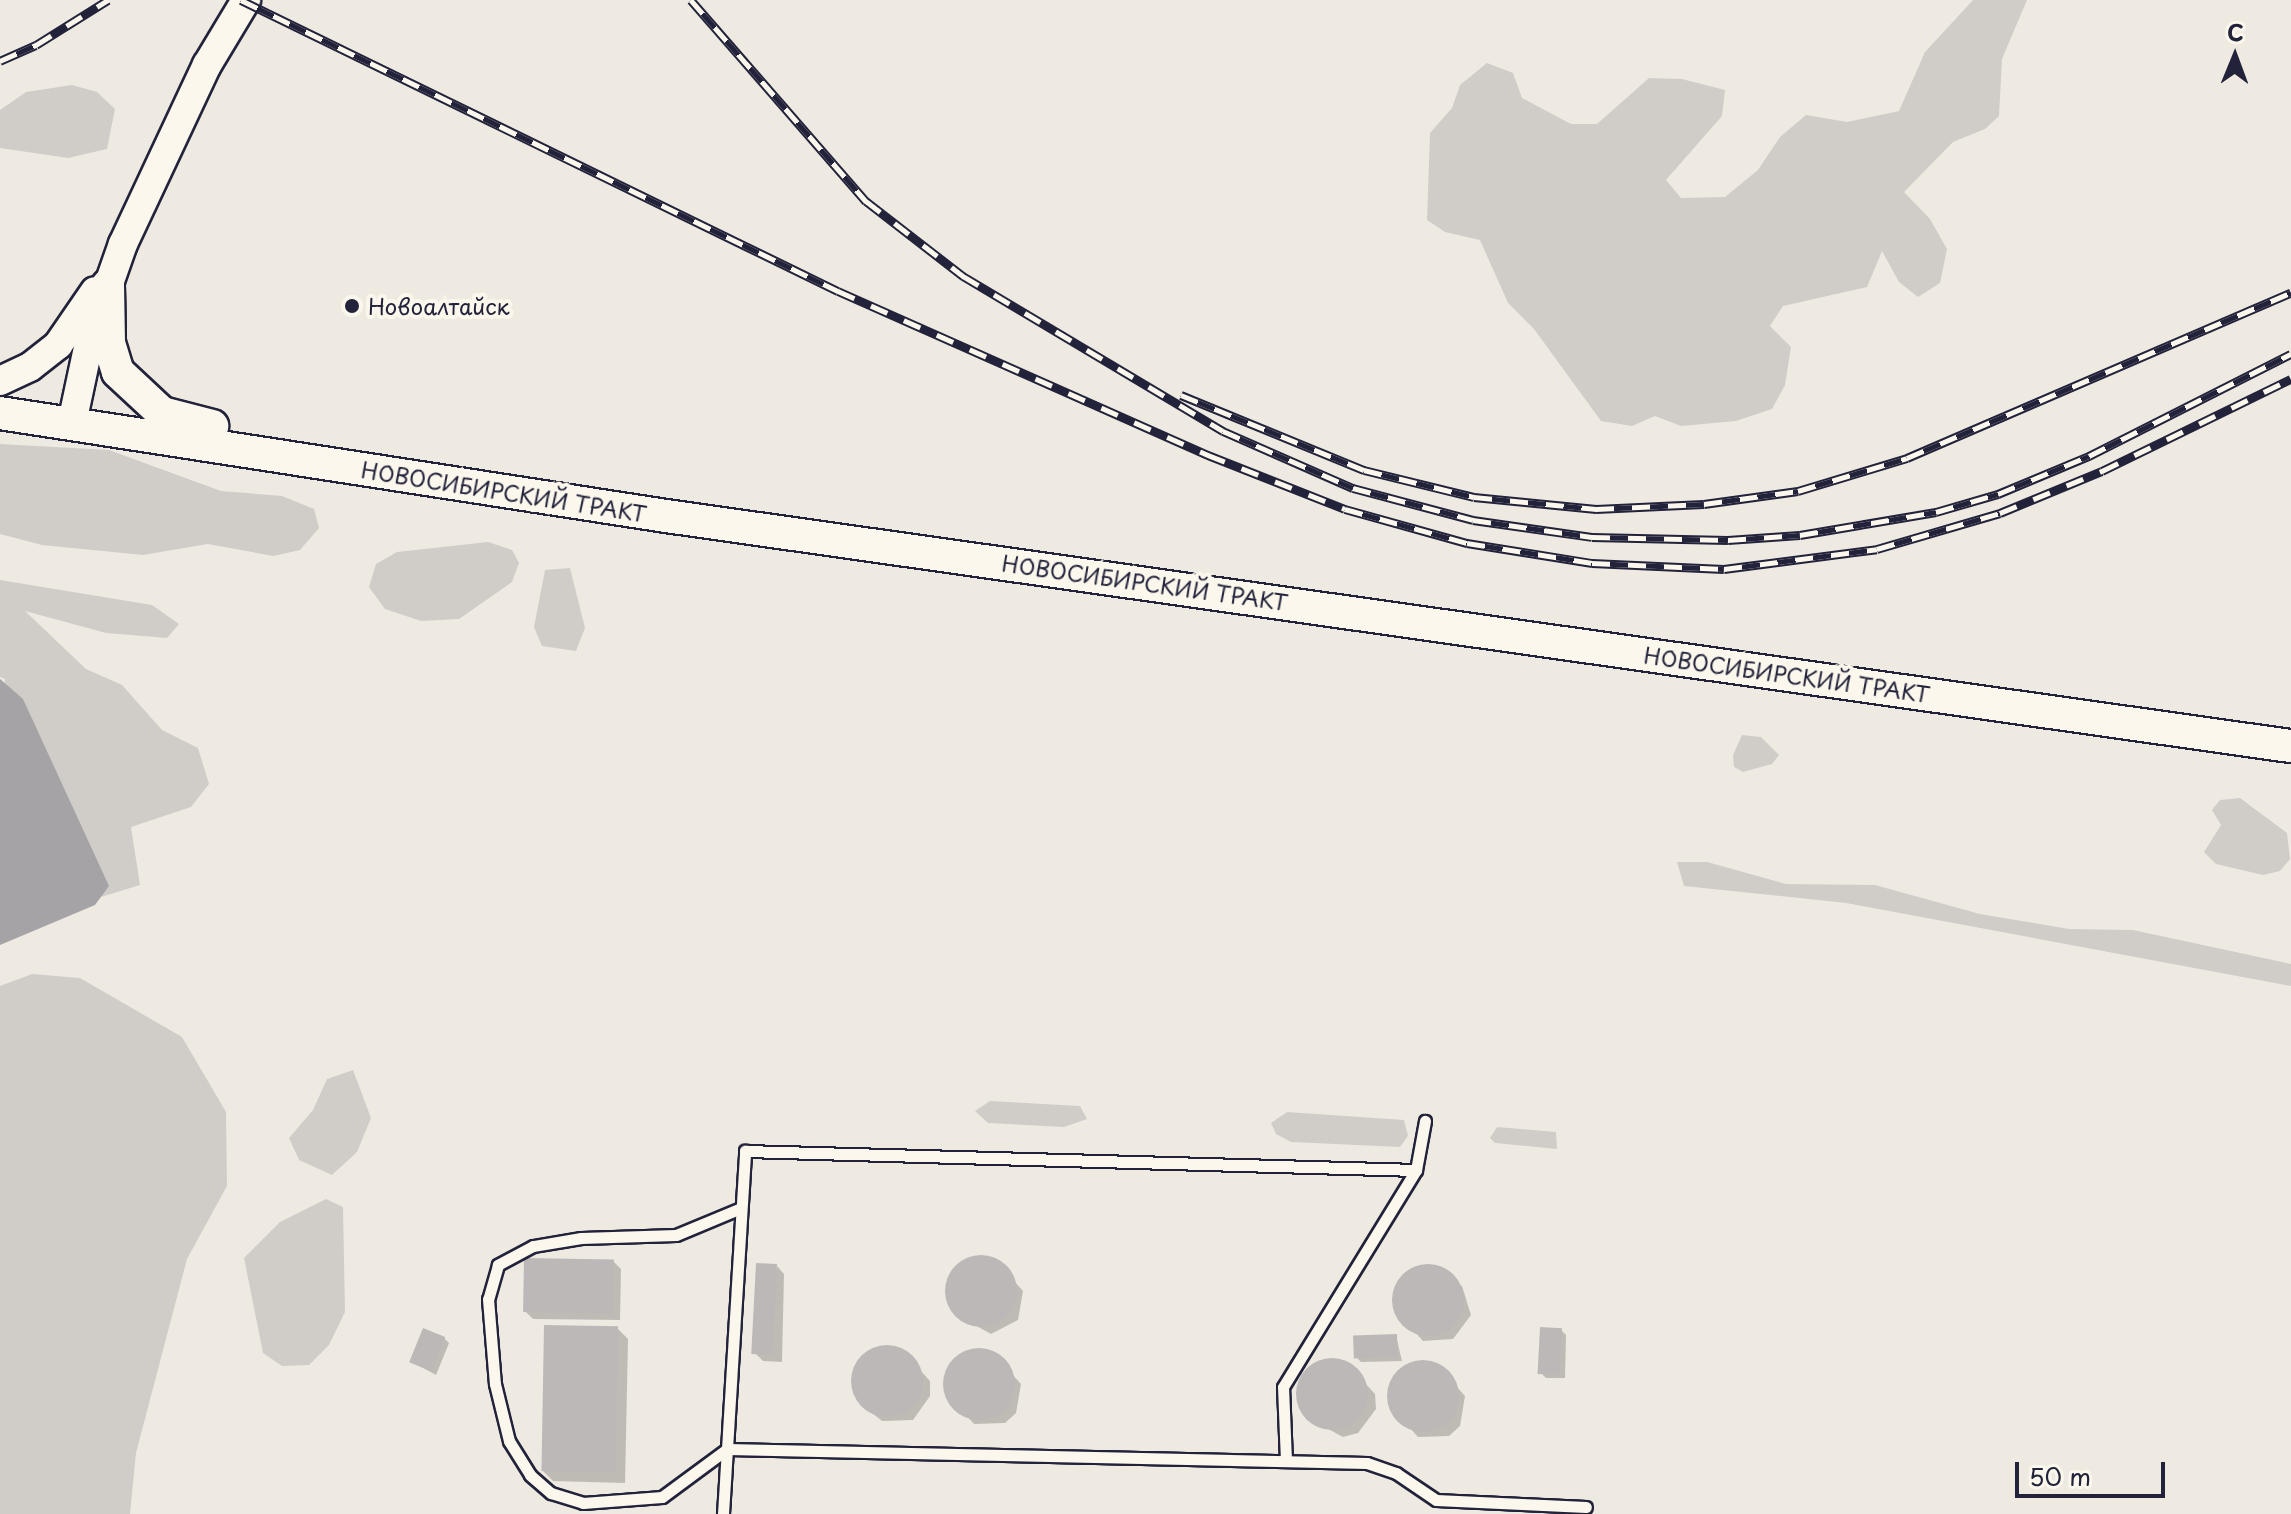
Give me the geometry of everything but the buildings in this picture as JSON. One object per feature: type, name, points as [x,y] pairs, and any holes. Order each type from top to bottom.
[{"type":"main road","points":[[108,285],[109,343],[118,372],[146,403],[163,413],[525,484],[599,506]]},
{"type":"main road","name":"НОВОСИБИРСКИЙ ТРАКТ","points":[[0,413],[599,506],[2291,746]]},
{"type":"street","points":[[72,423],[90,338],[120,254],[207,65],[246,0]]},
{"type":"street","points":[[0,381],[30,367],[58,345],[120,254]]},
{"type":"lane","points":[[1286,1461],[1283,1387],[1416,1170],[1425,1121]]},
{"type":"lane","points":[[723,1514],[745,1151],[1416,1170]]},
{"type":"lane","points":[[741,1208],[676,1235],[581,1238],[533,1246],[498,1265],[488,1299],[495,1384],[509,1441],[530,1475],[551,1493],[583,1503],[662,1497],[727,1449],[1367,1463],[1396,1473],[1436,1500],[1586,1507]]},
{"type":"shaded area","points":[[1973,0],[2027,0],[2002,59],[1999,116],[1985,129],[1953,142],[1904,192],[1930,219],[1947,249],[1940,283],[1918,297],[1899,282],[1882,251],[1867,287],[1783,306],[1770,326],[1791,347],[1785,385],[1772,409],[1736,421],[1681,426],[1655,416],[1632,426],[1601,421],[1534,329],[1508,303],[1480,240],[1445,232],[1427,220],[1430,133],[1452,108],[1460,85],[1487,63],[1513,73],[1522,98],[1571,124],[1597,124],[1649,78],[1682,79],[1725,90],[1722,116],[1666,180],[1681,198],[1725,197],[1758,170],[1780,137],[1806,115],[1847,122],[1899,111],[1925,52]]},
{"type":"shaded area","points":[[72,85],[97,92],[115,109],[107,149],[68,158],[0,148],[0,110],[26,92]]},
{"type":"shaded area","points":[[0,444],[109,450],[221,491],[282,496],[314,509],[319,528],[300,550],[273,556],[208,544],[143,555],[42,545],[0,534]]},
{"type":"shaded area","points":[[488,542],[512,550],[519,563],[512,582],[459,619],[421,621],[385,609],[369,587],[376,564],[397,552]]},
{"type":"shaded area","points":[[570,568],[585,628],[576,651],[542,646],[534,627],[545,570]]},
{"type":"shaded area","points":[[0,580],[152,605],[179,624],[167,638],[106,633],[25,611],[86,669],[122,685],[162,730],[198,748],[209,784],[191,807],[131,827],[140,885],[101,897],[0,712],[5,679],[0,677]]},
{"type":"shaded area","points":[[0,679],[23,699],[109,886],[95,905],[0,945]]},
{"type":"shaded area","points":[[1742,735],[1761,737],[1779,755],[1772,764],[1743,772],[1734,767],[1733,755]]},
{"type":"shaded area","points":[[2240,798],[2287,833],[2290,859],[2280,871],[2263,875],[2216,864],[2204,852],[2221,825],[2212,810],[2220,800]]},
{"type":"shaded area","points":[[1677,862],[1707,862],[1786,884],[1875,885],[1980,914],[2069,929],[2133,930],[2291,964],[2291,986],[1846,903],[1684,886]]},
{"type":"shaded area","points":[[32,974],[80,978],[182,1037],[226,1112],[227,1186],[187,1259],[136,1453],[130,1514],[0,1514],[0,986]]},
{"type":"shaded area","points":[[353,1070],[371,1118],[357,1152],[332,1175],[299,1160],[289,1138],[313,1110],[327,1079]]},
{"type":"shaded area","points":[[990,1101],[1080,1106],[1087,1119],[1064,1127],[988,1123],[975,1111]]},
{"type":"shaded area","points":[[1287,1112],[1404,1120],[1408,1136],[1400,1147],[1291,1142],[1276,1134],[1271,1123]]},
{"type":"shaded area","points":[[1497,1127],[1556,1132],[1557,1149],[1495,1143],[1490,1138]]},
{"type":"shaded area","points":[[326,1199],[343,1207],[345,1312],[329,1345],[309,1365],[282,1366],[263,1353],[244,1258],[280,1222]]},
{"type":"railway","points":[[0,61],[36,45],[108,0]]},
{"type":"railway","points":[[241,0],[838,291],[1208,455],[1345,509],[1467,543],[1592,563],[1724,569],[1877,549],[2000,513],[2102,471],[2291,379]]},
{"type":"railway","points":[[691,0],[866,201],[963,276],[1223,431],[1353,488],[1473,520],[1592,537],[1728,540],[1800,535],[1936,512],[1998,494],[2089,456],[2291,354]]},
{"type":"railway","points":[[1181,395],[1364,470],[1474,497],[1596,509],[1704,504],[1798,491],[1907,458],[2291,293]]},
{"type":"place","name":"Новоалтайск","points":[[352,306]]}]
